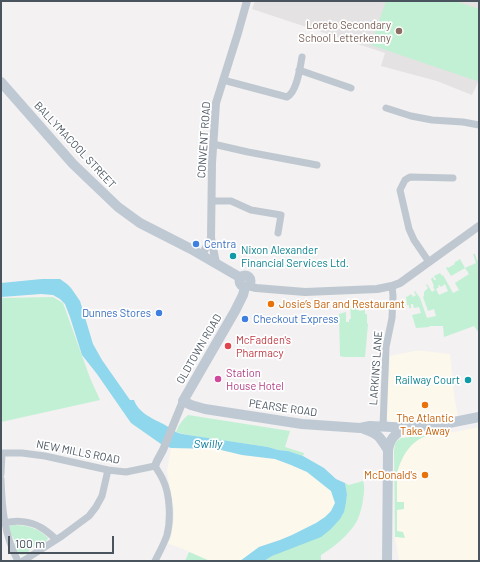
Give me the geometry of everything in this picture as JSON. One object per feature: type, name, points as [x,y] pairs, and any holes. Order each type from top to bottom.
[{"type":"main road","name":"BALLYMACOOL STREET","points":[[1,82],[73,164],[118,207],[140,223],[216,263],[245,284]]},
{"type":"main road","name":"OLDTOWN ROAD","points":[[183,401],[235,311],[243,294],[245,284]]},
{"type":"main road","name":"PEARSE ROAD","points":[[183,401],[190,405],[205,409],[315,425],[360,428],[370,426],[404,428],[449,423],[479,417]]},
{"type":"main road","points":[[360,428],[377,434],[388,450]]},
{"type":"main road","points":[[387,561],[388,450],[392,439],[404,428]]},
{"type":"street","name":"CONVENT ROAD","points":[[216,263],[212,238],[212,201],[213,144],[216,103],[247,1]]},
{"type":"street","points":[[223,80],[287,97],[290,96],[293,91],[302,57]]},
{"type":"street","points":[[299,70],[351,88]]},
{"type":"street","points":[[386,108],[410,116],[479,125]]},
{"type":"street","points":[[213,144],[316,165]]},
{"type":"street","points":[[429,262],[409,230],[400,190],[405,180],[410,177],[453,178]]},
{"type":"street","points":[[212,201],[231,201],[251,210],[281,215],[278,233]]},
{"type":"street","points":[[245,284],[256,288],[305,292],[377,289],[392,286],[429,262],[479,226]]},
{"type":"street","points":[[202,255],[212,238]]},
{"type":"street","name":"LARKIN'S LANE","points":[[383,427],[386,347],[392,318],[392,286]]},
{"type":"street","name":"OLDTOWN ROAD","points":[[155,466],[183,401]]},
{"type":"street","points":[[1,453],[1,474]]},
{"type":"street","name":"NEW MILLS ROAD","points":[[1,453],[22,453],[45,456],[108,470],[126,472],[155,466]]},
{"type":"street","points":[[155,466],[165,486],[170,518],[167,536],[155,561]]},
{"type":"street","points":[[23,561],[62,536],[89,516],[98,503],[104,490],[108,470]]},
{"type":"street","points":[[1,479],[2,509],[11,546],[18,561]]},
{"type":"street","points":[[5,523],[13,521],[29,522],[40,527],[56,539]]},
{"type":"shaded area","name":"Loreto Secondary School Letterkenny","points":[[255,1],[479,1],[479,80],[472,95],[437,81],[381,66],[385,53],[252,9]]},
{"type":"shaded area","points":[[414,351],[450,354],[458,416],[443,419],[402,422],[390,422],[386,418],[387,377],[389,377],[390,356]]},
{"type":"shaded area","points":[[479,427],[479,561],[399,561],[395,537],[395,444],[401,438]]},
{"type":"shaded area","points":[[171,448],[217,449],[242,455],[275,459],[291,464],[307,472],[331,491],[335,503],[331,511],[316,523],[292,535],[259,547],[240,561],[210,561],[168,544],[171,538],[174,518],[167,471]]},
{"type":"green space","points":[[386,1],[455,1],[479,9],[479,75],[477,81],[371,45]]},
{"type":"green space","points":[[473,254],[475,254],[479,262],[479,333],[474,326],[444,337],[443,326],[416,328],[412,315],[421,313],[419,307],[414,308],[413,304],[411,304],[411,308],[409,308],[409,305],[407,305],[406,296],[407,297],[411,294],[413,297],[416,295],[414,292],[415,291],[420,298],[427,318],[436,316],[434,309],[428,311],[423,297],[424,292],[428,288],[426,285],[427,284],[432,292],[435,290],[431,279],[433,277],[434,280],[436,280],[434,276],[440,273],[442,276],[443,275],[453,293],[459,290],[455,283],[469,274],[465,268],[476,263]],"holes":[[[445,284],[448,291],[439,295],[436,289],[439,285],[441,287]]]},
{"type":"green space","points":[[460,259],[465,268],[451,276],[446,268],[455,264],[454,263]]},
{"type":"green space","points":[[53,297],[63,303],[90,378],[100,400],[1,422],[1,298]]},
{"type":"green space","points":[[359,305],[359,311],[365,310],[365,314],[367,314],[368,324],[365,357],[340,356],[339,314],[346,312],[346,322],[349,322],[351,318],[350,306]]},
{"type":"green space","points":[[188,415],[290,431],[285,447],[304,453],[303,456],[268,447],[176,432]]},
{"type":"green space","points":[[430,435],[413,444],[405,454],[399,466],[397,473],[397,502],[404,502],[404,509],[397,510],[397,531],[403,532],[405,538],[395,537],[395,444],[401,438]]},
{"type":"green space","points":[[363,481],[363,500],[357,521],[341,540],[321,555],[321,561],[264,561],[331,529],[342,515],[346,503],[347,494],[345,483],[349,485]]},
{"type":"green space","points":[[14,525],[32,528],[48,538],[46,542],[35,546],[27,554],[21,555],[16,550],[13,537],[8,532],[8,526]]},
{"type":"green space","points":[[189,552],[210,561],[185,561]]},
{"type":"water","name":"Swilly","points":[[42,279],[60,279],[71,288],[80,301],[93,344],[102,360],[130,400],[134,400],[139,409],[151,418],[179,433],[268,447],[303,456],[324,468],[336,479],[345,483],[347,494],[346,503],[344,512],[340,519],[321,537],[272,556],[264,561],[240,561],[259,547],[292,535],[325,517],[331,511],[335,503],[331,491],[307,472],[275,459],[242,455],[217,449],[171,448],[161,444],[131,423],[82,355],[65,304],[60,299],[53,295],[41,294],[1,297],[1,283]]},
{"type":"place","name":"Loreto Secondary School Letterkenny","points":[[399,31]]},
{"type":"place","name":"Centra","points":[[196,244]]},
{"type":"place","name":"Nixon Alexander Financial Services Ltd.","points":[[233,256]]},
{"type":"place","name":"Josie’s Bar and Restaurant","points":[[271,304]]},
{"type":"place","name":"Dunnes Stores","points":[[159,313]]},
{"type":"place","name":"Checkout Express","points":[[245,319]]},
{"type":"place","name":"McFadden's Pharmacy","points":[[228,346]]},
{"type":"place","name":"Station House Hotel","points":[[218,379]]},
{"type":"place","name":"Railway Court","points":[[468,380]]},
{"type":"place","name":"The Atlantic Take Away","points":[[425,405]]},
{"type":"place","name":"McDonald's","points":[[425,475]]}]
